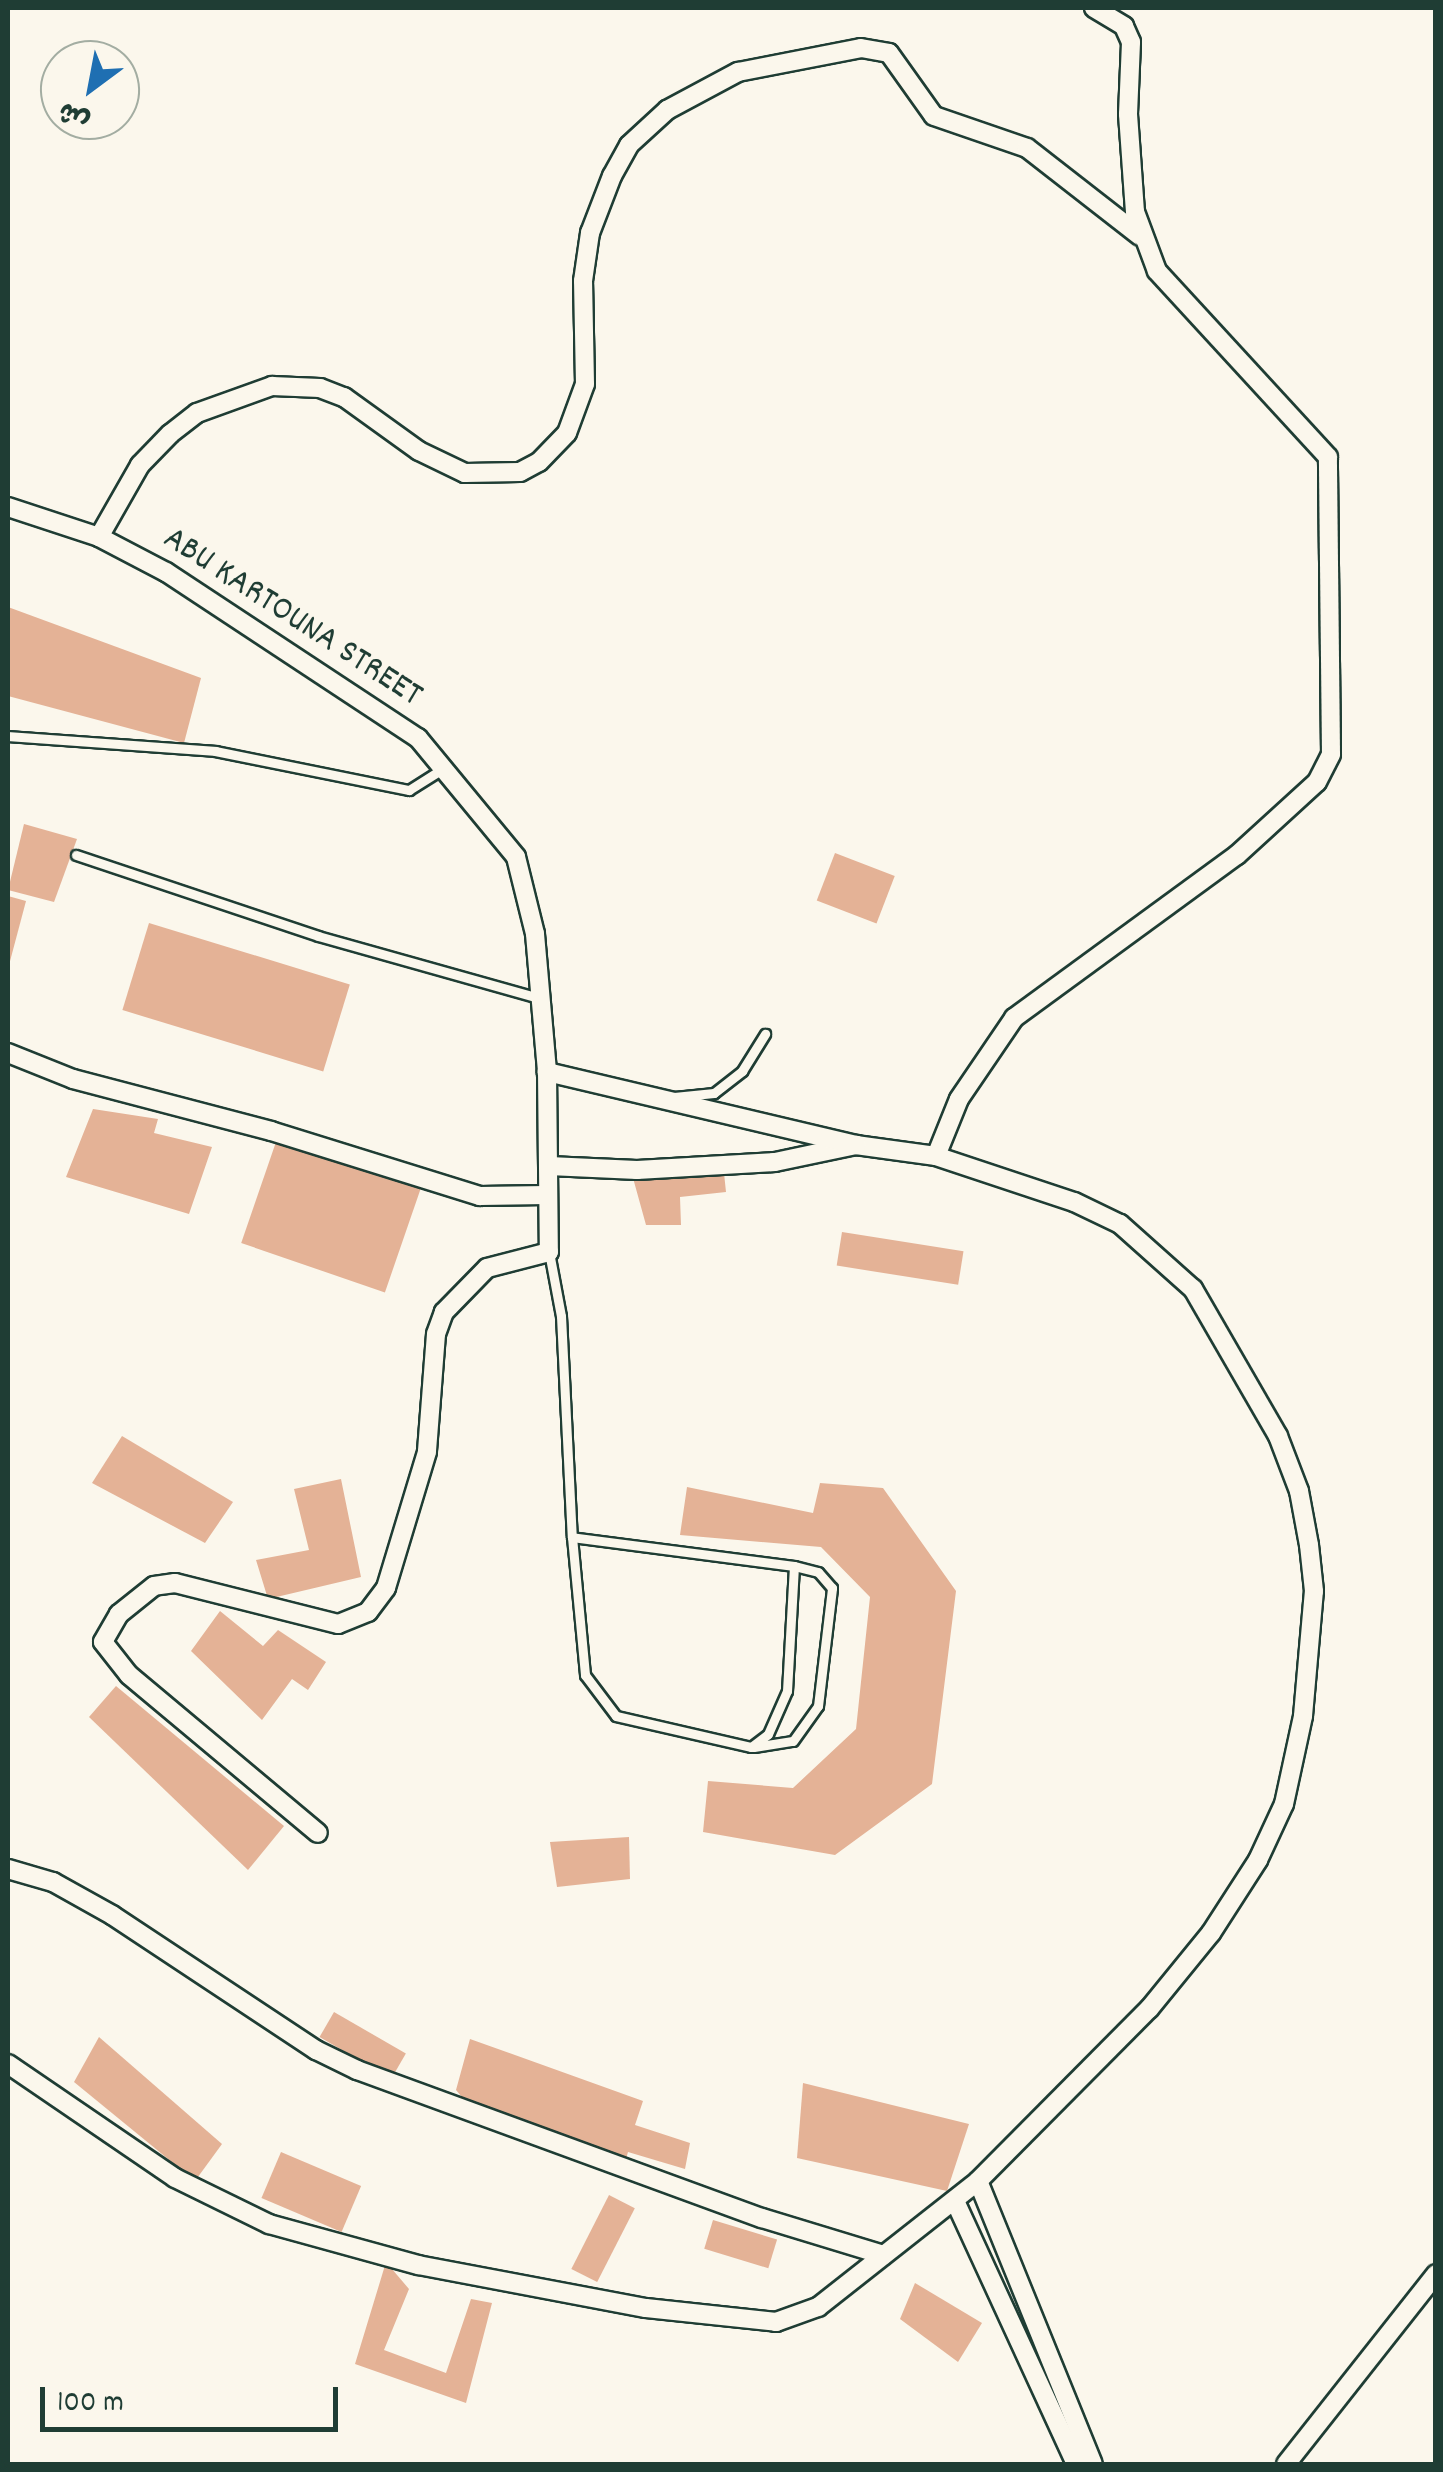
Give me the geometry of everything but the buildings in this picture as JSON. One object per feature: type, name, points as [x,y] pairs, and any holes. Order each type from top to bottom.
[{"type":"street","points":[[936,1156],[959,1098],[1014,1018],[1237,855],[1317,782],[1332,754],[1328,457],[1156,271],[1140,236],[1130,164],[1131,42],[1124,26],[1094,8]]},
{"type":"street","points":[[99,537],[140,465],[170,434],[197,413],[272,386],[320,388],[344,398],[419,451],[466,473],[520,472],[539,462],[567,433],[586,384],[583,281],[590,233],[612,176],[629,145],[666,110],[738,72],[861,48],[890,53],[934,116],[1027,148],[1066,173],[1112,221],[1140,236]]},
{"type":"street","name":"ABU KARTOUNA STREET","points":[[8,507],[99,537],[328,673],[418,738],[446,766],[516,857],[535,934],[548,1072],[549,1252]]},
{"type":"street","points":[[8,1053],[72,1080],[271,1131],[480,1196],[546,1195]]},
{"type":"street","points":[[8,2064],[218,2201],[303,2235],[418,2265],[646,2308],[776,2322],[818,2307],[978,2182],[1149,2009],[1258,1860],[1284,1804],[1303,1716],[1314,1591],[1299,1491],[1278,1436],[1193,1288],[1120,1224],[936,1156],[856,1145],[671,1097],[548,1072]]},
{"type":"street","points":[[549,1166],[636,1170],[775,1162],[856,1145]]},
{"type":"street","points":[[318,1833],[129,1675],[103,1642],[135,1599],[174,1583],[338,1624],[368,1612],[386,1588],[412,1516],[427,1452],[436,1334],[444,1312],[487,1268],[549,1252]]},
{"type":"street","points":[[8,1868],[53,1882],[112,1915],[316,2050],[357,2070],[778,2224],[884,2254]]},
{"type":"street","points":[[978,2182],[1093,2464]]},
{"type":"street","points":[[955,2201],[988,2260],[1076,2464]]},
{"type":"street","points":[[1286,2464],[1436,2274]]},
{"type":"lane","points":[[8,736],[214,751],[409,790],[446,766]]},
{"type":"lane","points":[[76,855],[318,936],[541,998]]},
{"type":"lane","points":[[671,1097],[714,1093],[742,1071],[765,1034]]},
{"type":"lane","points":[[549,1252],[561,1316],[572,1537],[584,1676],[604,1709],[664,1730],[752,1747],[793,1742],[818,1706],[832,1588],[818,1572],[572,1537]]},
{"type":"lane","points":[[752,1747],[784,1707],[796,1609],[794,1566]]}]
